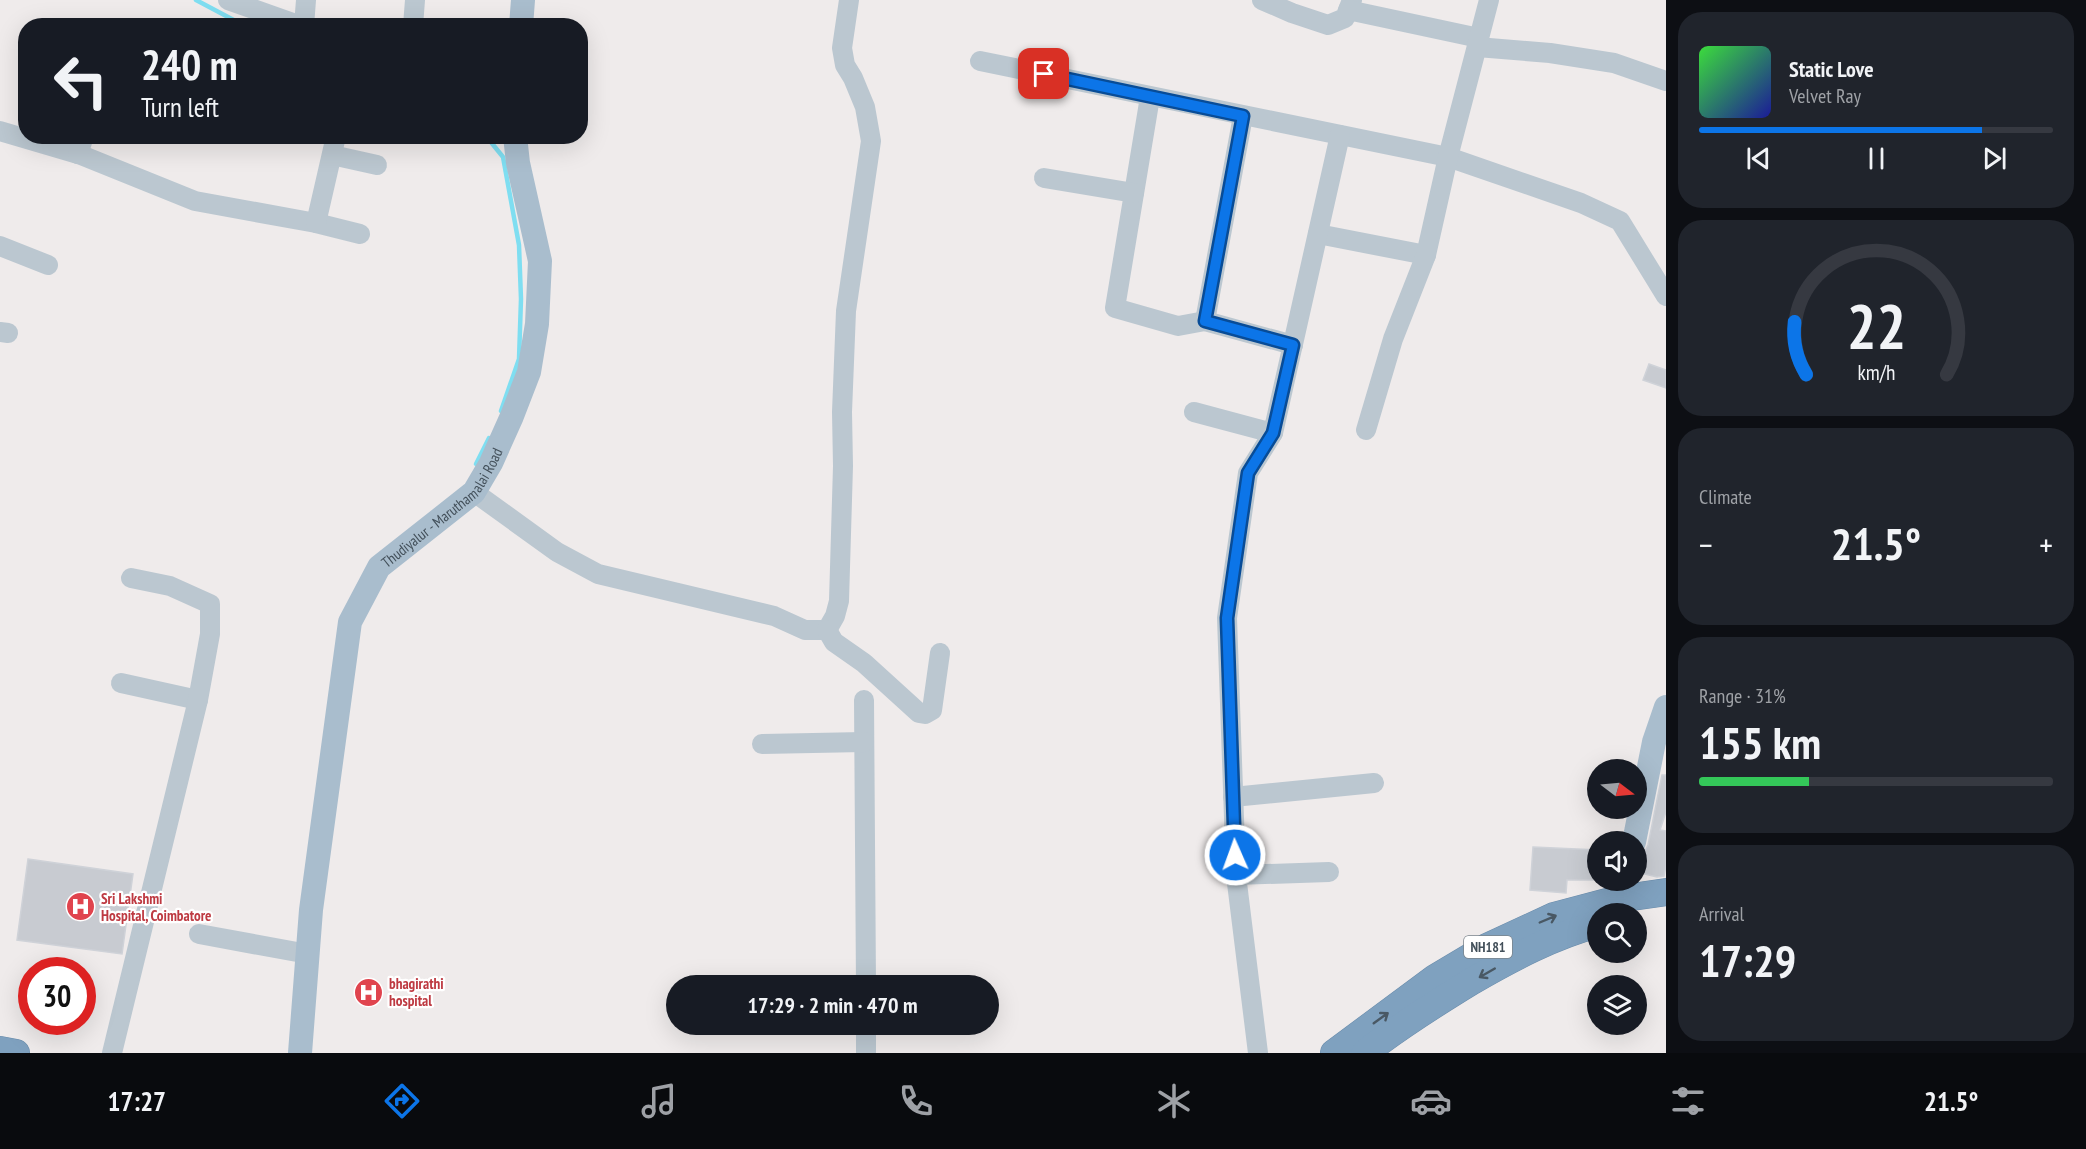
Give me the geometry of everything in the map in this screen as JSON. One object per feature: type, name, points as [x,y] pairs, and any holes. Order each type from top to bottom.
[{"type":"highway","name":"NH181","points":[[1334,1053],[1435,978],[1487,947],[1554,916],[1666,892]]},
{"type":"highway","name":"NH181","points":[[1624,902],[1666,910]]},
{"type":"highway","name":"NH181","points":[[1369,1052],[1432,1005],[1503,963],[1561,935],[1587,927]]},
{"type":"highway","points":[[0,1050],[16,1053]]},
{"type":"main road","points":[[521,18],[523,0]]},
{"type":"main road","name":"Thudiyalur - Maruthamalai Road","points":[[300,1053],[311,910],[350,622],[379,567],[474,492],[491,463],[529,372],[537,324],[540,261],[518,163],[517,144]]},
{"type":"main road","points":[[1636,831],[1654,742],[1666,707]]},
{"type":"street","points":[[228,0],[279,18]]},
{"type":"street","points":[[303,18],[306,0]]},
{"type":"street","points":[[414,18],[415,0]]},
{"type":"street","points":[[827,630],[839,601],[846,311],[871,141],[865,107],[854,78],[845,65],[842,48],[849,0]]},
{"type":"street","points":[[1262,0],[1328,25],[1345,18],[1350,5],[1478,43],[1614,63],[1666,81]]},
{"type":"street","points":[[1366,430],[1393,339],[1426,255],[1448,158],[1489,0]]},
{"type":"street","points":[[980,61],[1448,158],[1581,203],[1620,221],[1666,296]]},
{"type":"street","points":[[1150,97],[1115,308],[1178,326],[1205,321],[1293,345]]},
{"type":"street","points":[[1205,321],[1243,116]]},
{"type":"street","points":[[0,131],[18,134]]},
{"type":"street","points":[[1258,1053],[1236,875],[1227,618],[1248,473],[1273,433],[1340,135]]},
{"type":"street","points":[[81,145],[195,201],[360,234]]},
{"type":"street","points":[[316,224],[334,146],[377,165]]},
{"type":"street","points":[[1044,178],[1134,193]]},
{"type":"street","points":[[1318,234],[1426,255]]},
{"type":"street","points":[[0,246],[48,265]]},
{"type":"street","points":[[1194,412],[1273,433]]},
{"type":"street","points":[[474,492],[557,552],[598,574],[774,616],[805,630],[827,630]]},
{"type":"street","points":[[112,1053],[198,700],[210,634],[210,604],[170,586],[131,578]]},
{"type":"street","points":[[827,630],[834,642],[864,663],[919,713],[925,714],[932,710],[940,653]]},
{"type":"street","points":[[121,683],[198,700]]},
{"type":"street","points":[[864,700],[866,975]]},
{"type":"street","points":[[762,744],[864,742]]},
{"type":"street","points":[[1233,797],[1374,783]]},
{"type":"street","points":[[1236,875],[1329,872]]},
{"type":"street","points":[[199,934],[308,954]]},
{"type":"street","points":[[866,1035],[866,1053]]},
{"type":"building","points":[[1649,364],[1666,370],[1666,388],[1643,380]]},
{"type":"building","points":[[1662,775],[1666,775],[1666,812],[1660,830],[1666,831],[1664,876],[1647,875],[1648,845]]},
{"type":"building","points":[[1533,847],[1587,849],[1587,880],[1567,880],[1566,893],[1530,890]]},
{"type":"building","points":[[28,859],[133,874],[122,954],[17,940]]},
{"type":"waterway","points":[[196,0],[230,18]]},
{"type":"waterway","points":[[492,144],[503,157],[519,245],[521,299],[519,359],[501,411]]},
{"type":"waterway","points":[[476,464],[489,438]]},
{"type":"place","name":"Sri Lakshmi Hospital, Coimbatore","points":[[80,907]]},
{"type":"place","name":"bhagirathi hospital","points":[[368,992]]},
{"type":"route","points":[[1044,74],[1243,116],[1205,321],[1293,345],[1273,433],[1248,473],[1227,618],[1235,855]]}]
